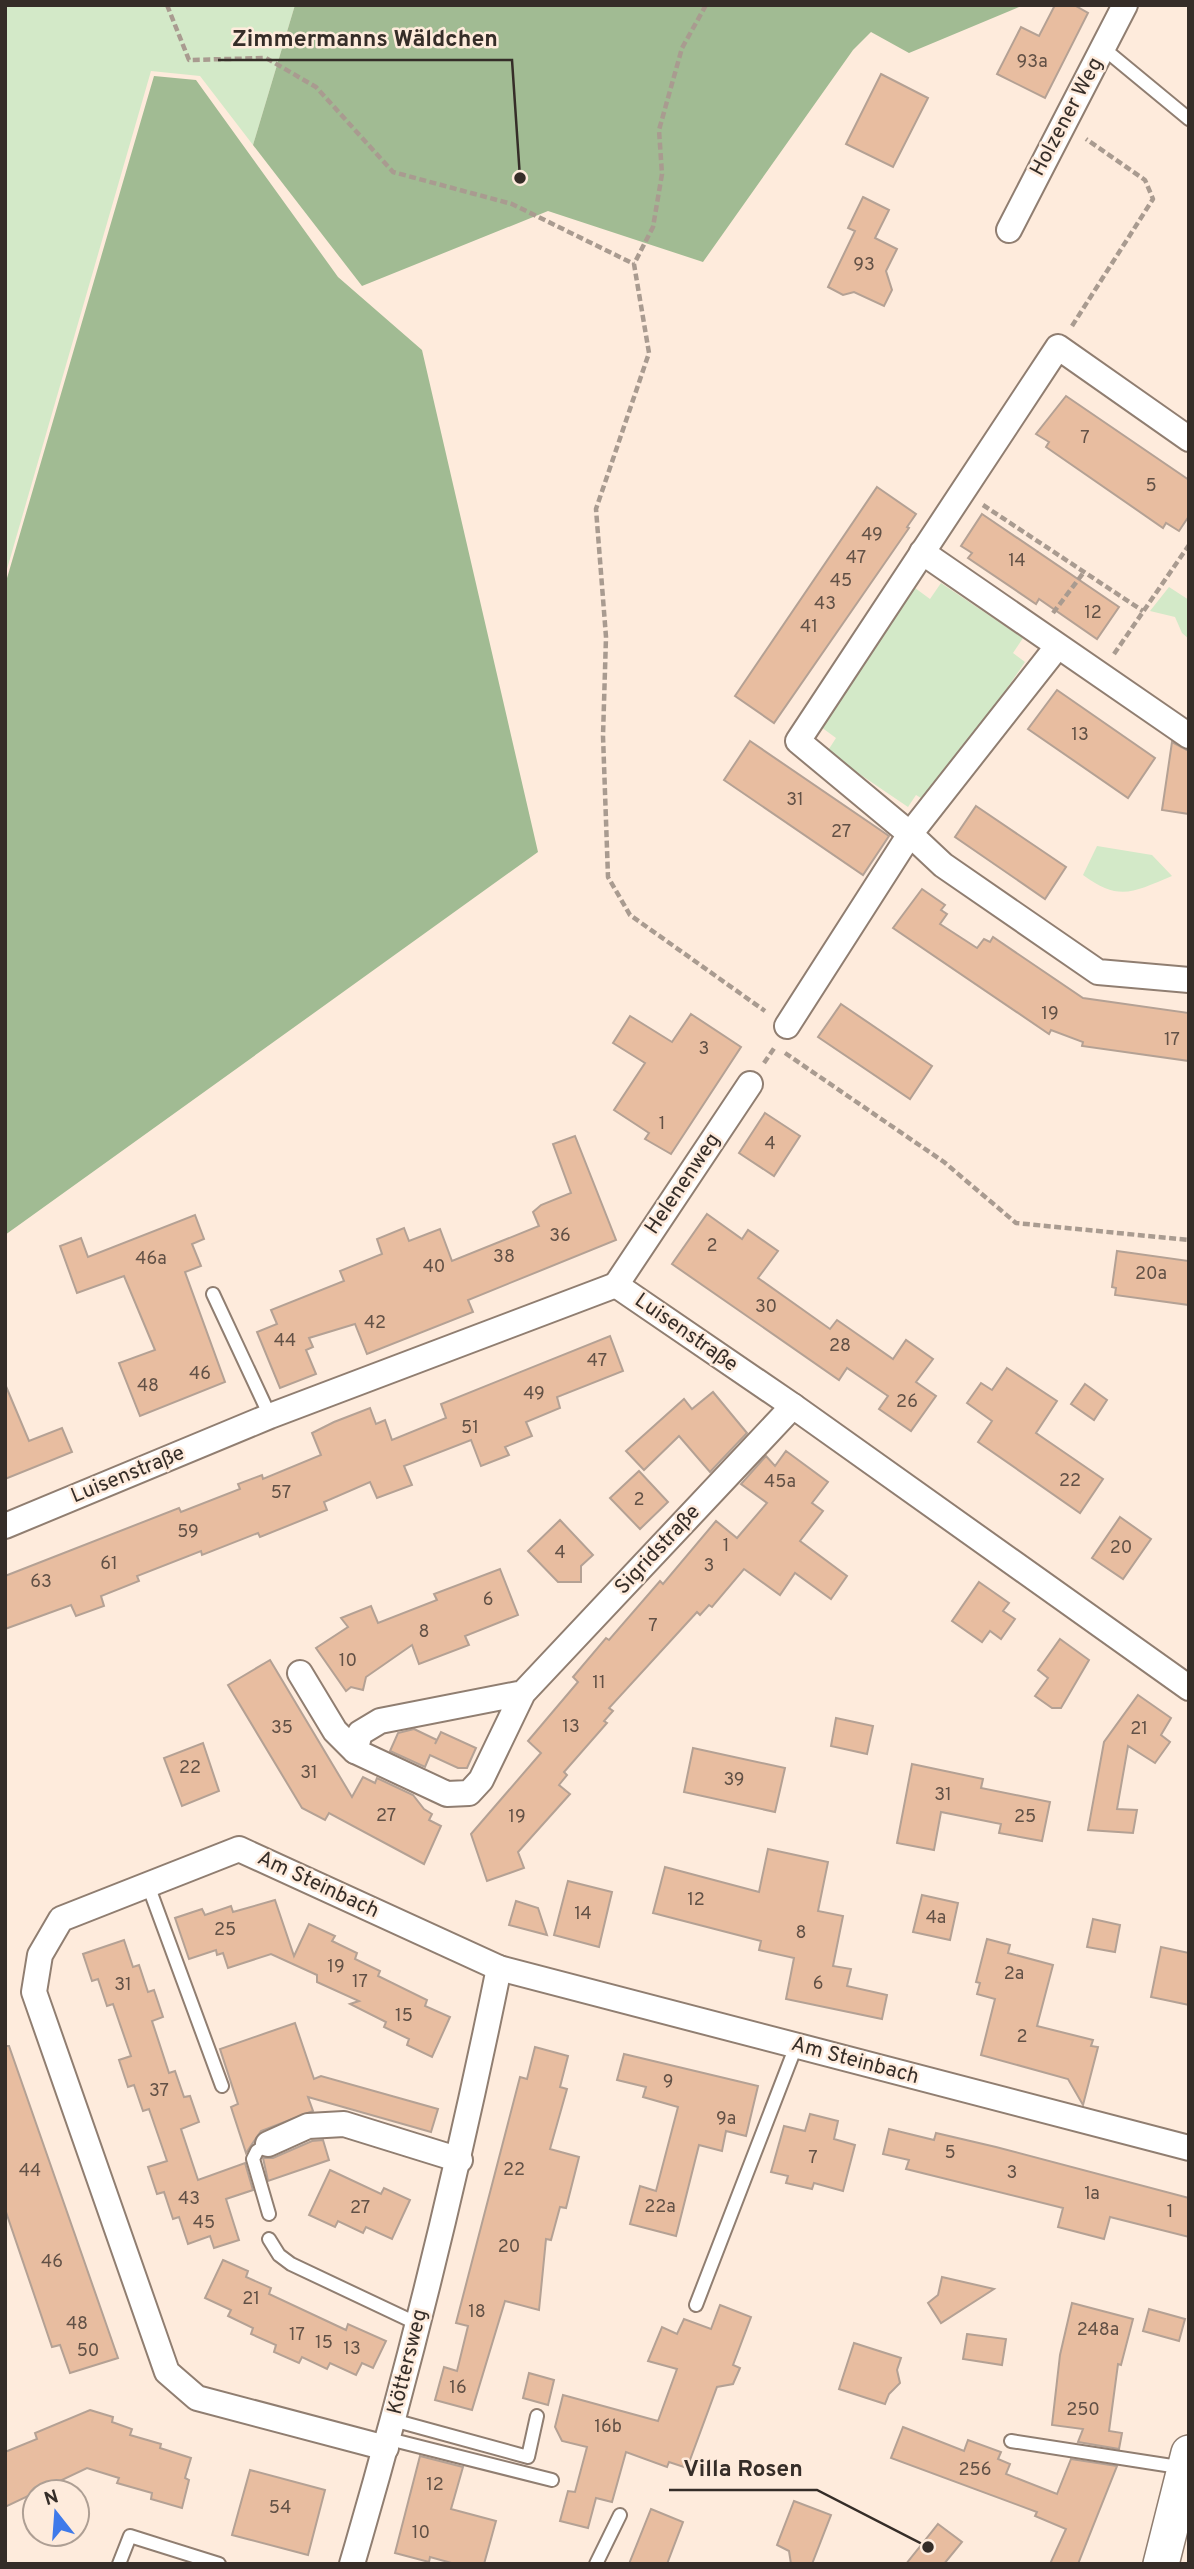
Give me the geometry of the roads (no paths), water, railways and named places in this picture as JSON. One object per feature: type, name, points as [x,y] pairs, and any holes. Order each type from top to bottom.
[{"type":"street","name":"Holzener Weg","points":[[1009,230],[1125,5]]},
{"type":"street","points":[[1189,439],[1058,347],[798,741],[910,834],[943,865],[1098,972],[1189,980]]},
{"type":"street","points":[[922,552],[1189,736]]},
{"type":"street","points":[[781,1037],[910,834],[1047,640]]},
{"type":"street","name":"Helenenweg","points":[[616,1284],[750,1084]]},
{"type":"street","name":"Luisenstraße","points":[[5,1525],[270,1416],[616,1284],[793,1406],[1189,1688]]},
{"type":"street","name":"Sigridstraße","points":[[300,1673],[335,1731],[355,1751],[447,1794],[469,1793],[481,1780],[523,1693],[793,1406]]},
{"type":"street","points":[[355,1751],[360,1733],[380,1721],[523,1693]]},
{"type":"street","name":"Am Steinbach","points":[[389,2436],[197,2398],[167,2372],[34,1992],[40,1955],[61,1919],[239,1849],[499,1968],[1189,2148]]},
{"type":"street","name":"Köttersweg","points":[[352,2564],[389,2436],[460,2160],[499,1968]]},
{"type":"street","points":[[268,2144],[308,2126],[345,2124],[460,2160]]},
{"type":"street","points":[[1161,2564],[1187,2460]]},
{"type":"lane","points":[[1103,48],[1189,119]]},
{"type":"lane","points":[[214,1294],[270,1416]]},
{"type":"lane","points":[[148,1885],[222,2086]]},
{"type":"lane","points":[[696,2305],[796,2046]]},
{"type":"lane","points":[[268,2144],[257,2151],[253,2159],[269,2214]]},
{"type":"lane","points":[[269,2239],[279,2255],[291,2264],[418,2324]]},
{"type":"lane","points":[[389,2436],[528,2456],[537,2416]]},
{"type":"lane","points":[[389,2436],[551,2480]]},
{"type":"lane","points":[[1011,2441],[1187,2460]]},
{"type":"lane","points":[[596,2564],[620,2515]]},
{"type":"lane","points":[[119,2564],[130,2536],[219,2564]]},
{"type":"place","name":"Zimmermanns Wäldchen","points":[[520,178]]},
{"type":"place","name":"Villa Rosen","points":[[928,2547]]}]
